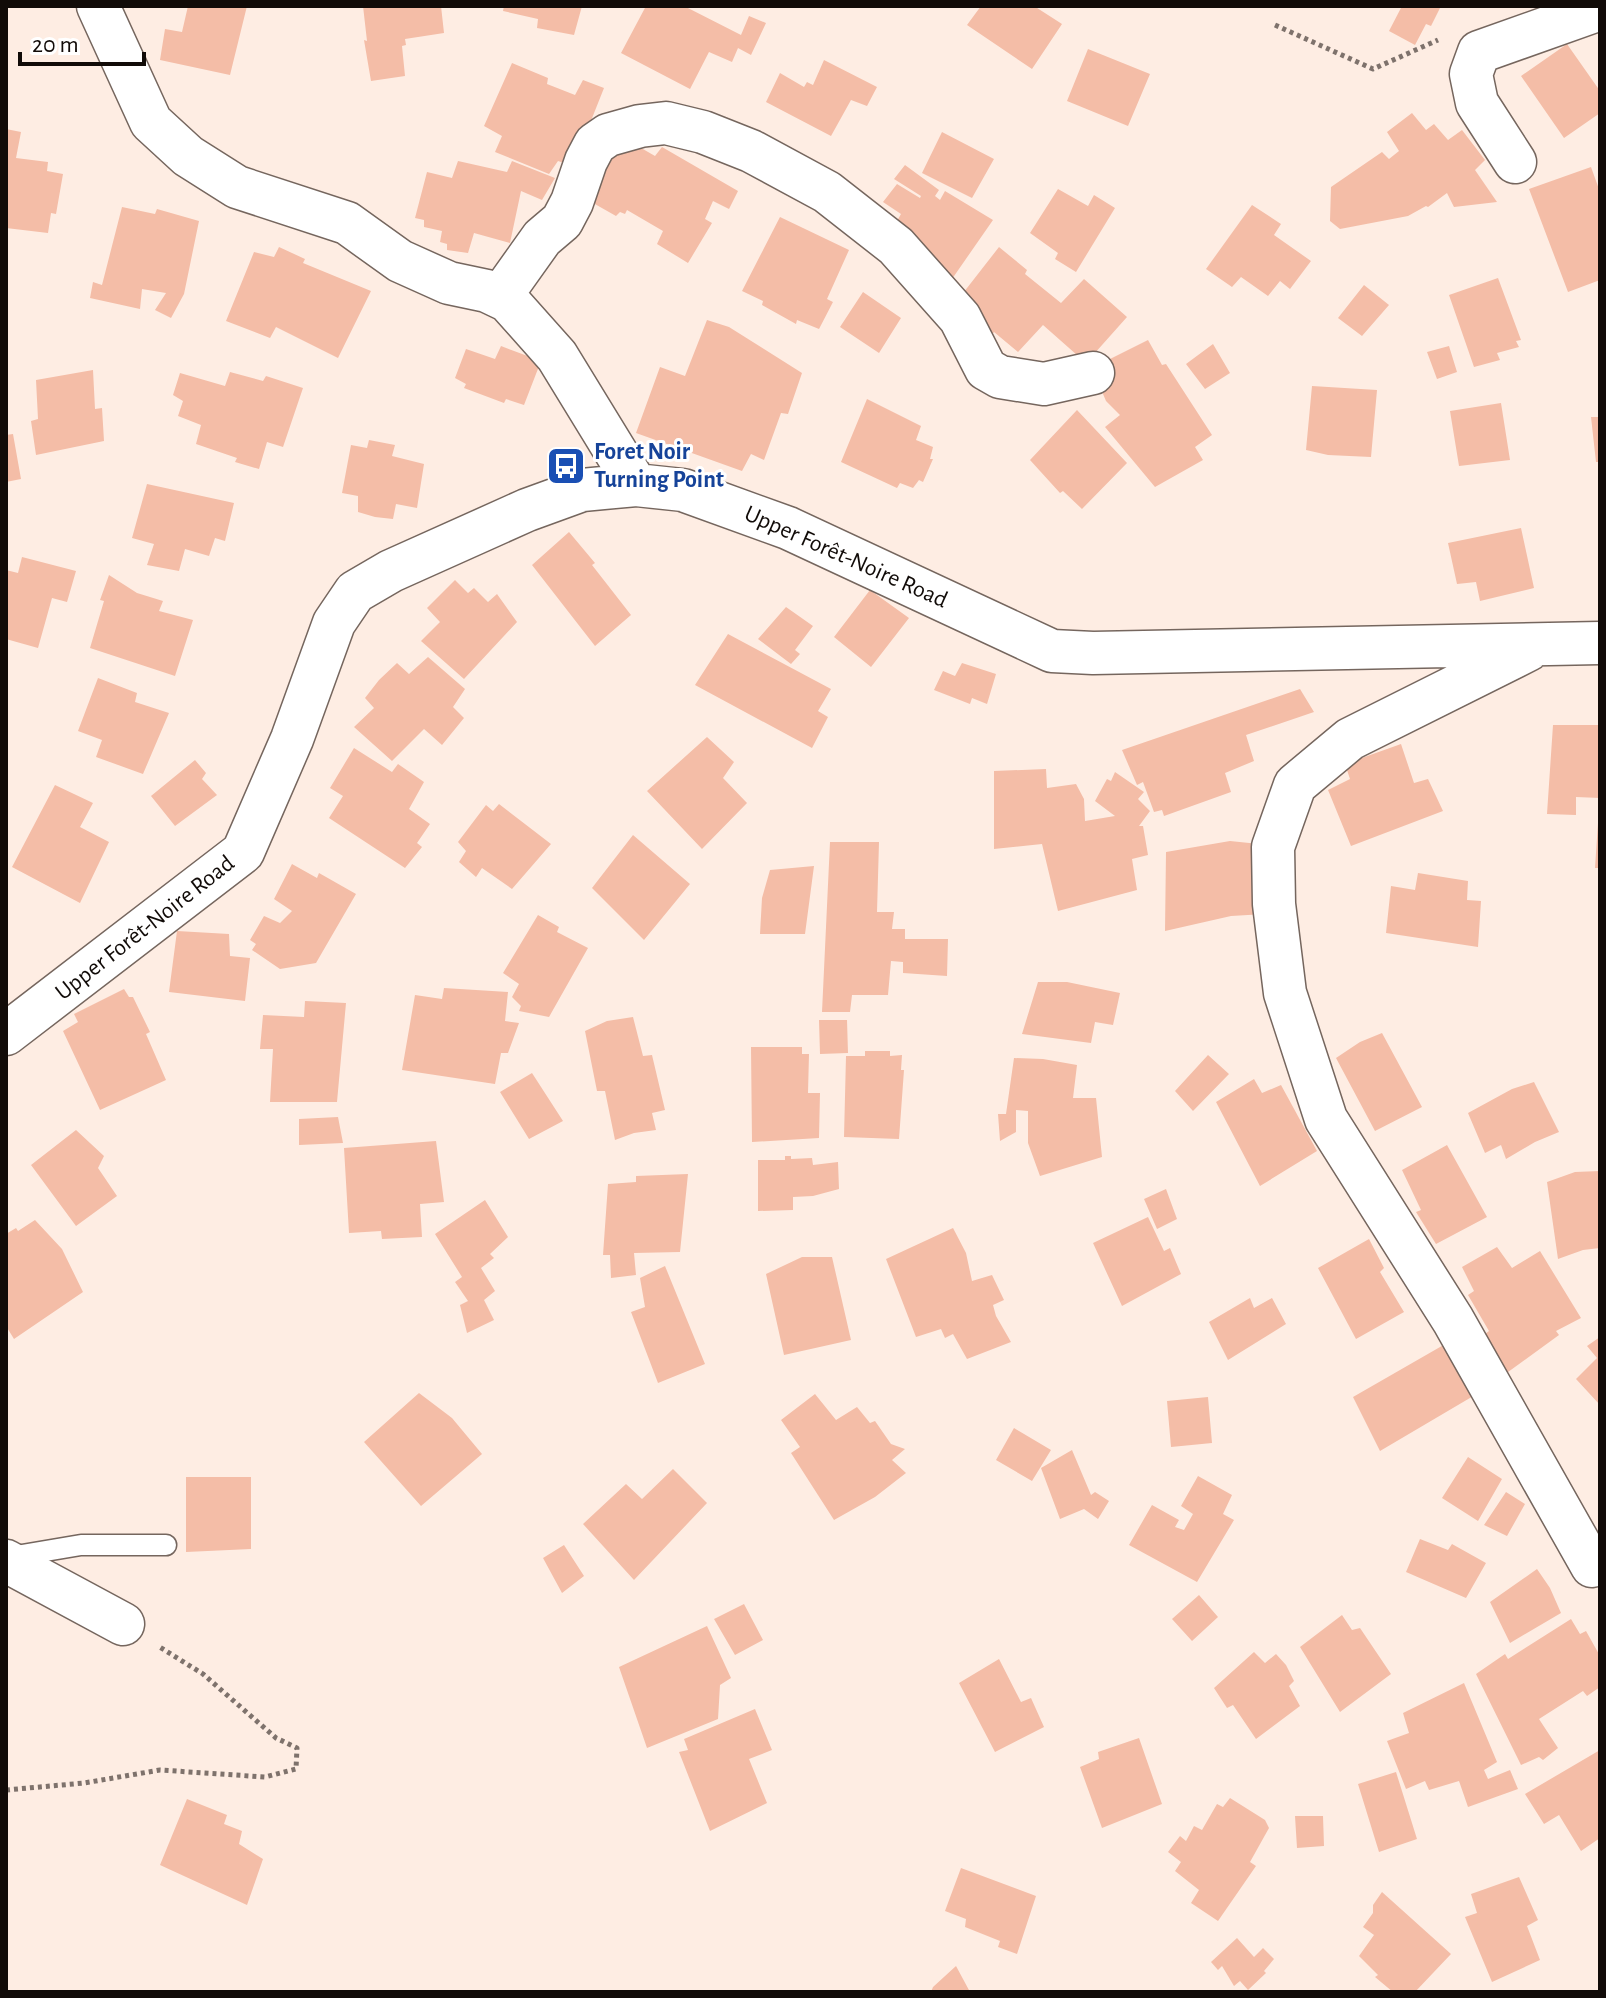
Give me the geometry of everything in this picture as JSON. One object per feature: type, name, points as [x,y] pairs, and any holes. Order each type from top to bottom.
[{"type":"street","points":[[98,6],[151,122],[188,156],[237,187],[347,223],[400,261],[449,283],[487,291],[508,301],[557,356],[636,485]]},
{"type":"street","points":[[1515,162],[1477,103],[1471,74],[1479,52],[1600,9]]},
{"type":"street","points":[[500,297],[542,238],[562,221],[595,144],[608,135],[666,123],[703,132],[751,151],[827,192],[896,246],[960,318],[986,369],[1000,377],[1044,384],[1093,373]]},
{"type":"street","name":"Upper Forêt-Noire Road","points":[[6,1034],[243,852],[292,739],[334,623],[355,592],[391,571],[527,510],[582,490],[636,485],[683,490],[788,528],[1052,651],[1109,653],[1600,643]]},
{"type":"street","points":[[1540,644],[1350,739],[1295,785],[1273,847],[1274,904],[1285,993],[1326,1119],[1453,1320],[1592,1566]]},
{"type":"street","points":[[6,1559],[123,1624]]},
{"type":"lane","points":[[6,1559],[81,1545],[166,1545]]},
{"type":"path","points":[[1275,25],[1373,69],[1444,37]]},
{"type":"path","points":[[6,1790],[84,1783],[160,1770],[265,1777],[296,1769],[297,1748],[276,1738],[203,1674],[123,1624]]},
{"type":"building","points":[[188,6],[247,6],[230,75],[160,60],[165,29],[182,32]]},
{"type":"building","points":[[363,6],[441,6],[444,33],[405,39],[406,45],[402,46],[405,76],[371,81],[364,40],[367,41]]},
{"type":"building","points":[[504,6],[582,6],[574,35],[537,28],[538,19],[503,11]]},
{"type":"building","points":[[646,6],[684,6],[741,35],[749,16],[766,23],[751,55],[738,48],[732,62],[709,52],[690,89],[621,53]]},
{"type":"building","points":[[981,6],[1034,6],[1062,24],[1032,69],[967,25]]},
{"type":"building","points":[[1402,6],[1441,6],[1431,26],[1426,24],[1415,45],[1389,31]]},
{"type":"building","points":[[1567,44],[1600,91],[1600,113],[1564,138],[1521,76]]},
{"type":"building","points":[[1088,49],[1150,74],[1128,126],[1067,101]]},
{"type":"building","points":[[824,60],[877,87],[867,106],[851,100],[831,136],[766,102],[780,73],[804,87],[807,82],[813,85]]},
{"type":"building","points":[[512,63],[548,78],[547,84],[575,95],[583,80],[604,88],[573,166],[558,161],[549,174],[495,152],[502,136],[484,126]]},
{"type":"building","points":[[1412,113],[1426,130],[1434,124],[1448,140],[1462,130],[1485,160],[1475,170],[1497,202],[1454,207],[1447,193],[1428,207],[1408,216],[1340,229],[1330,221],[1331,187],[1382,152],[1389,159],[1399,151],[1387,132]]},
{"type":"building","points":[[6,129],[21,132],[16,158],[48,162],[47,171],[63,174],[56,214],[51,213],[48,233],[6,228]]},
{"type":"building","points":[[942,132],[994,159],[972,198],[922,173]]},
{"type":"building","points":[[622,137],[655,156],[662,147],[738,191],[729,209],[713,201],[705,219],[712,223],[688,263],[657,244],[663,231],[627,210],[625,214],[620,212],[616,216],[586,199]]},
{"type":"building","points":[[458,161],[507,172],[512,161],[555,178],[542,200],[521,191],[510,243],[474,233],[468,253],[447,250],[447,244],[440,242],[442,231],[424,227],[424,220],[415,218],[427,172],[452,178]]},
{"type":"building","points":[[905,165],[939,190],[935,196],[940,200],[945,191],[993,220],[952,279],[889,235],[901,214],[883,202],[897,184],[921,196],[894,179]]},
{"type":"building","points":[[1591,167],[1600,192],[1600,280],[1568,292],[1529,189]]},
{"type":"building","points":[[1058,189],[1088,206],[1094,195],[1115,208],[1076,272],[1055,259],[1058,253],[1030,233]]},
{"type":"building","points":[[1252,205],[1281,224],[1274,235],[1311,261],[1290,289],[1280,281],[1268,296],[1241,277],[1232,287],[1206,269]]},
{"type":"building","points":[[122,207],[155,214],[157,209],[199,221],[184,294],[171,318],[155,310],[166,293],[142,289],[140,309],[90,298],[93,282],[102,285]]},
{"type":"building","points":[[780,217],[849,250],[827,299],[833,302],[819,329],[797,320],[796,324],[762,305],[763,301],[742,291]]},
{"type":"building","points":[[279,247],[305,259],[303,263],[371,291],[338,358],[276,327],[270,338],[226,321],[254,252],[274,257]]},
{"type":"building","points":[[999,247],[1027,270],[1025,274],[1061,303],[1084,279],[1127,317],[1086,363],[1043,325],[1018,352],[994,332],[989,339],[953,306]]},
{"type":"building","points":[[1498,278],[1521,340],[1516,341],[1519,347],[1497,353],[1500,360],[1474,367],[1449,295]]},
{"type":"building","points":[[1364,285],[1389,305],[1362,336],[1338,318]]},
{"type":"building","points":[[863,292],[901,318],[879,353],[840,327]]},
{"type":"building","points":[[707,320],[729,327],[802,373],[788,414],[781,413],[764,460],[751,454],[742,471],[636,433],[660,367],[685,376]]},
{"type":"building","points":[[1148,340],[1212,435],[1195,447],[1203,460],[1155,487],[1105,427],[1120,415],[1106,401],[1092,368]]},
{"type":"building","points":[[1213,344],[1230,373],[1205,389],[1186,364]]},
{"type":"building","points":[[501,346],[541,361],[524,405],[506,399],[504,403],[464,388],[466,384],[455,378],[466,349],[495,359]]},
{"type":"building","points":[[1449,346],[1457,372],[1437,379],[1427,352]]},
{"type":"building","points":[[93,370],[95,409],[102,408],[104,441],[36,455],[31,421],[38,419],[36,380]]},
{"type":"building","points":[[230,372],[263,381],[266,376],[303,388],[283,447],[267,442],[259,469],[196,444],[201,425],[178,416],[183,401],[173,395],[180,373],[225,386]]},
{"type":"building","points":[[1312,386],[1377,390],[1371,457],[1328,455],[1306,450]]},
{"type":"building","points":[[867,399],[921,426],[916,440],[933,447],[930,459],[933,459],[923,482],[919,480],[913,488],[900,483],[897,488],[841,462]]},
{"type":"building","points":[[1501,403],[1510,460],[1459,466],[1450,411]]},
{"type":"building","points":[[1077,410],[1127,463],[1082,509],[1063,491],[1060,493],[1030,460]]},
{"type":"building","points":[[1591,417],[1600,417],[1600,462],[1596,462]]},
{"type":"building","points":[[13,434],[21,479],[6,482],[6,435]]},
{"type":"building","points":[[369,440],[395,445],[392,456],[424,464],[417,508],[396,504],[393,519],[375,517],[358,512],[358,496],[342,493],[351,445],[367,448]]},
{"type":"building","points":[[147,484],[234,503],[225,541],[215,538],[209,556],[185,549],[179,571],[147,565],[154,544],[132,538]]},
{"type":"building","points":[[1521,528],[1534,588],[1480,601],[1476,582],[1457,584],[1448,543]]},
{"type":"building","points":[[569,532],[631,615],[595,646],[532,565]]},
{"type":"building","points":[[22,557],[76,571],[67,602],[52,598],[38,648],[6,639],[6,570],[18,573]]},
{"type":"building","points":[[109,575],[137,593],[163,601],[159,611],[193,620],[175,676],[90,648],[104,601],[100,600]]},
{"type":"building","points":[[455,580],[468,593],[474,588],[488,602],[497,594],[517,622],[464,679],[421,641],[440,622],[427,608]]},
{"type":"building","points":[[870,590],[909,618],[871,667],[834,637]]},
{"type":"building","points":[[786,607],[813,626],[795,650],[800,654],[791,664],[758,639]]},
{"type":"building","points":[[728,634],[831,689],[818,711],[828,717],[812,748],[695,685]]},
{"type":"building","points":[[428,657],[465,689],[453,707],[464,718],[442,745],[424,729],[392,761],[354,727],[374,708],[365,698],[379,680],[397,663],[409,674]]},
{"type":"building","points":[[962,663],[996,674],[987,704],[972,698],[970,704],[934,690],[943,671],[955,676]]},
{"type":"building","points":[[98,678],[137,693],[135,702],[169,713],[143,774],[96,757],[102,740],[78,731]]},
{"type":"building","points":[[1300,689],[1314,712],[1246,735],[1254,761],[1225,773],[1231,792],[1164,816],[1162,810],[1154,812],[1143,782],[1137,785],[1122,750]]},
{"type":"building","points":[[1553,725],[1600,725],[1600,798],[1576,797],[1576,815],[1547,814]]},
{"type":"building","points":[[707,737],[734,762],[723,778],[747,803],[702,849],[647,791]]},
{"type":"building","points":[[1401,744],[1414,783],[1428,779],[1443,811],[1351,846],[1328,790],[1350,779],[1345,764]]},
{"type":"building","points":[[354,748],[392,772],[398,764],[424,782],[409,809],[430,824],[417,843],[422,847],[405,868],[329,818],[343,796],[330,788]]},
{"type":"building","points":[[195,760],[206,773],[202,779],[217,795],[175,826],[151,796]]},
{"type":"building","points":[[1046,769],[1047,788],[1076,784],[1084,799],[1085,821],[1115,816],[1095,801],[1107,779],[1111,781],[1115,772],[1144,792],[1138,799],[1150,811],[1139,826],[1143,826],[1148,855],[1132,859],[1137,890],[1058,911],[1042,844],[994,849],[994,771]]},
{"type":"building","points":[[55,785],[93,803],[80,827],[109,842],[80,903],[12,867]]},
{"type":"building","points":[[499,804],[551,844],[512,889],[482,868],[476,877],[459,862],[466,851],[458,842],[486,805],[493,811]]},
{"type":"building","points":[[1598,823],[1600,868],[1595,868]]},
{"type":"building","points":[[633,835],[690,884],[644,940],[592,888]]},
{"type":"building","points":[[1230,841],[1259,844],[1265,914],[1231,916],[1165,931],[1166,852]]},
{"type":"building","points":[[830,842],[879,842],[877,912],[894,912],[892,929],[905,929],[905,939],[948,939],[947,976],[903,973],[903,962],[891,961],[888,995],[852,995],[850,1012],[822,1012]]},
{"type":"building","points":[[292,864],[317,878],[319,873],[356,894],[316,963],[280,969],[252,950],[256,944],[250,940],[264,916],[280,923],[292,911],[274,899]]},
{"type":"building","points":[[814,866],[805,934],[760,934],[762,898],[770,870]]},
{"type":"building","points":[[1418,873],[1468,881],[1467,900],[1481,901],[1478,947],[1386,933],[1391,886],[1415,890]]},
{"type":"building","points":[[538,915],[559,927],[557,932],[588,948],[549,1017],[519,1011],[521,1006],[512,997],[519,984],[503,973]]},
{"type":"building","points":[[177,931],[229,934],[230,956],[250,958],[245,1001],[169,992]]},
{"type":"building","points":[[1038,982],[1067,982],[1120,993],[1113,1025],[1095,1022],[1091,1043],[1022,1034]]},
{"type":"building","points":[[444,988],[508,992],[505,1021],[519,1023],[508,1053],[501,1053],[495,1084],[402,1070],[415,995],[442,999]]},
{"type":"building","points":[[124,989],[129,997],[133,997],[150,1032],[146,1034],[166,1080],[100,1110],[63,1031],[78,1022],[74,1014]]},
{"type":"building","points":[[305,1001],[346,1003],[337,1102],[270,1102],[273,1049],[260,1049],[263,1015],[304,1017]]},
{"type":"building","points":[[633,1017],[643,1056],[652,1055],[665,1110],[652,1113],[656,1130],[615,1140],[605,1091],[597,1091],[585,1031],[607,1021]]},
{"type":"building","points":[[819,1020],[847,1020],[848,1053],[820,1054]]},
{"type":"building","points":[[1382,1033],[1422,1107],[1375,1131],[1336,1058],[1360,1042]]},
{"type":"building","points":[[751,1047],[802,1047],[802,1054],[809,1054],[808,1093],[820,1093],[819,1138],[752,1142]]},
{"type":"building","points":[[865,1051],[890,1051],[890,1056],[902,1055],[901,1070],[904,1070],[899,1139],[844,1137],[846,1056],[865,1056]]},
{"type":"building","points":[[1208,1055],[1229,1074],[1193,1111],[1175,1091]]},
{"type":"building","points":[[1014,1058],[1077,1065],[1073,1098],[1096,1098],[1102,1157],[1040,1176],[1028,1143],[1028,1111],[1016,1110],[1016,1132],[1000,1141],[998,1114],[1006,1114]]},
{"type":"building","points":[[532,1073],[563,1121],[529,1139],[500,1092]]},
{"type":"building","points":[[1254,1079],[1262,1093],[1281,1085],[1317,1151],[1260,1186],[1216,1102]]},
{"type":"building","points":[[1534,1082],[1559,1132],[1506,1159],[1501,1145],[1485,1153],[1468,1113],[1512,1089]]},
{"type":"building","points":[[338,1117],[343,1143],[299,1145],[299,1119]]},
{"type":"building","points":[[76,1130],[104,1156],[98,1168],[117,1196],[76,1226],[31,1165]]},
{"type":"building","points":[[436,1141],[444,1202],[420,1204],[422,1237],[382,1239],[381,1231],[349,1233],[344,1148]]},
{"type":"building","points":[[1447,1145],[1487,1217],[1436,1244],[1416,1212],[1421,1210],[1402,1170]]},
{"type":"building","points":[[785,1156],[791,1156],[791,1159],[812,1158],[813,1165],[838,1162],[839,1189],[813,1196],[793,1197],[793,1210],[758,1211],[758,1160],[785,1160]]},
{"type":"building","points":[[1600,1171],[1600,1248],[1558,1259],[1547,1182],[1575,1172]]},
{"type":"building","points":[[688,1174],[680,1252],[634,1253],[636,1275],[611,1278],[610,1255],[603,1255],[608,1184],[636,1182],[636,1176]]},
{"type":"building","points":[[1166,1189],[1177,1219],[1157,1229],[1144,1199]]},
{"type":"building","points":[[485,1200],[508,1237],[490,1254],[494,1258],[481,1268],[495,1291],[484,1300],[494,1320],[467,1333],[460,1305],[468,1301],[455,1282],[462,1277],[435,1234]]},
{"type":"building","points":[[1148,1217],[1164,1251],[1170,1248],[1181,1274],[1122,1306],[1093,1243]]},
{"type":"building","points":[[35,1220],[62,1249],[83,1292],[14,1339],[6,1326],[6,1234],[16,1228],[18,1231]]},
{"type":"building","points":[[953,1228],[966,1253],[972,1281],[992,1275],[1004,1300],[993,1305],[996,1316],[1011,1342],[967,1359],[953,1334],[945,1338],[941,1329],[916,1337],[886,1259]]},
{"type":"building","points":[[1369,1239],[1384,1268],[1380,1272],[1404,1312],[1356,1339],[1318,1268]]},
{"type":"building","points":[[1497,1247],[1512,1268],[1540,1251],[1581,1318],[1556,1331],[1559,1335],[1497,1380],[1477,1340],[1489,1331],[1468,1295],[1474,1291],[1462,1267]]},
{"type":"building","points":[[802,1257],[832,1257],[851,1340],[784,1355],[766,1274]]},
{"type":"building","points":[[665,1266],[705,1364],[658,1383],[631,1312],[645,1307],[640,1278]]},
{"type":"building","points":[[1250,1298],[1254,1308],[1272,1298],[1286,1324],[1228,1360],[1209,1322]]},
{"type":"building","points":[[1600,1337],[1600,1405],[1576,1379],[1597,1358],[1587,1346]]},
{"type":"building","points":[[1447,1343],[1475,1395],[1380,1451],[1353,1397]]},
{"type":"building","points":[[419,1393],[452,1418],[482,1454],[421,1506],[364,1442]]},
{"type":"building","points":[[815,1394],[836,1420],[857,1407],[870,1423],[875,1421],[891,1444],[905,1449],[892,1460],[906,1473],[875,1497],[834,1520],[791,1453],[800,1447],[781,1420]]},
{"type":"building","points":[[1208,1397],[1212,1443],[1171,1447],[1167,1401]]},
{"type":"building","points":[[1014,1428],[1051,1450],[1032,1481],[996,1460]]},
{"type":"building","points":[[1072,1450],[1091,1495],[1095,1492],[1109,1501],[1098,1519],[1084,1509],[1060,1519],[1041,1468]]},
{"type":"building","points":[[1468,1457],[1502,1479],[1478,1521],[1442,1498]]},
{"type":"building","points":[[673,1469],[707,1503],[634,1580],[583,1524],[626,1484],[642,1499]]},
{"type":"building","points":[[1198,1476],[1232,1495],[1223,1514],[1234,1520],[1197,1582],[1129,1545],[1152,1505],[1179,1520],[1175,1527],[1184,1530],[1193,1514],[1181,1506]]},
{"type":"building","points":[[186,1477],[251,1477],[251,1549],[186,1552]]},
{"type":"building","points":[[1506,1492],[1525,1504],[1507,1536],[1484,1525]]},
{"type":"building","points":[[1420,1539],[1448,1550],[1452,1544],[1486,1563],[1466,1598],[1406,1572]]},
{"type":"building","points":[[564,1545],[584,1576],[562,1593],[543,1558]]},
{"type":"building","points":[[1537,1569],[1561,1613],[1510,1643],[1490,1602]]},
{"type":"building","points":[[1199,1595],[1218,1617],[1192,1641],[1172,1619]]},
{"type":"building","points":[[744,1604],[763,1640],[735,1655],[714,1619]]},
{"type":"building","points":[[1342,1615],[1352,1630],[1360,1628],[1391,1674],[1340,1712],[1300,1647]]},
{"type":"building","points":[[1571,1619],[1580,1634],[1586,1631],[1600,1656],[1600,1687],[1587,1696],[1583,1691],[1539,1719],[1558,1748],[1543,1760],[1539,1757],[1521,1765],[1476,1674],[1505,1654],[1508,1659]]},
{"type":"building","points":[[707,1626],[731,1678],[720,1685],[718,1719],[647,1748],[619,1667]]},
{"type":"building","points":[[1254,1652],[1265,1663],[1276,1654],[1286,1665],[1294,1681],[1289,1686],[1300,1706],[1256,1739],[1233,1705],[1227,1708],[1214,1688]]},
{"type":"building","points":[[999,1659],[1021,1702],[1031,1698],[1044,1727],[995,1752],[959,1683]]},
{"type":"building","points":[[1464,1683],[1497,1762],[1484,1770],[1488,1779],[1510,1770],[1518,1789],[1468,1807],[1459,1781],[1429,1790],[1425,1781],[1406,1789],[1387,1741],[1409,1733],[1403,1713]]},
{"type":"building","points":[[755,1709],[772,1750],[749,1759],[767,1803],[710,1831],[679,1752],[688,1750],[684,1739]]},
{"type":"building","points":[[1139,1738],[1162,1804],[1102,1828],[1080,1767],[1099,1759],[1098,1752]]},
{"type":"building","points":[[1600,1750],[1600,1838],[1581,1851],[1559,1815],[1544,1824],[1525,1794]]},
{"type":"building","points":[[1396,1772],[1417,1839],[1379,1852],[1358,1784]]},
{"type":"building","points":[[1230,1798],[1265,1820],[1269,1828],[1250,1862],[1256,1866],[1218,1921],[1191,1903],[1199,1890],[1175,1871],[1181,1862],[1168,1852],[1180,1836],[1186,1841],[1194,1826],[1202,1830],[1217,1804],[1223,1807]]},
{"type":"building","points":[[187,1799],[227,1815],[224,1824],[242,1831],[239,1844],[263,1859],[247,1905],[160,1865]]},
{"type":"building","points":[[1295,1816],[1323,1816],[1324,1846],[1297,1848]]},
{"type":"building","points":[[961,1868],[1036,1896],[1017,1954],[998,1947],[1000,1941],[965,1927],[966,1919],[945,1911]]},
{"type":"building","points":[[1519,1877],[1538,1920],[1527,1926],[1540,1960],[1492,1982],[1465,1917],[1477,1913],[1471,1894]]},
{"type":"building","points":[[1382,1892],[1451,1954],[1415,1992],[1393,1992],[1375,1977],[1378,1975],[1359,1956],[1374,1935],[1363,1927]]},
{"type":"building","points":[[1237,1938],[1254,1957],[1263,1948],[1274,1959],[1264,1971],[1266,1973],[1248,1990],[1240,1981],[1234,1986],[1222,1966],[1218,1970],[1211,1962]]},
{"type":"building","points":[[956,1966],[970,1992],[931,1992],[933,1987]]},
{"type":"place","name":"Foret Noir Turning Point","points":[[566,466]]}]
